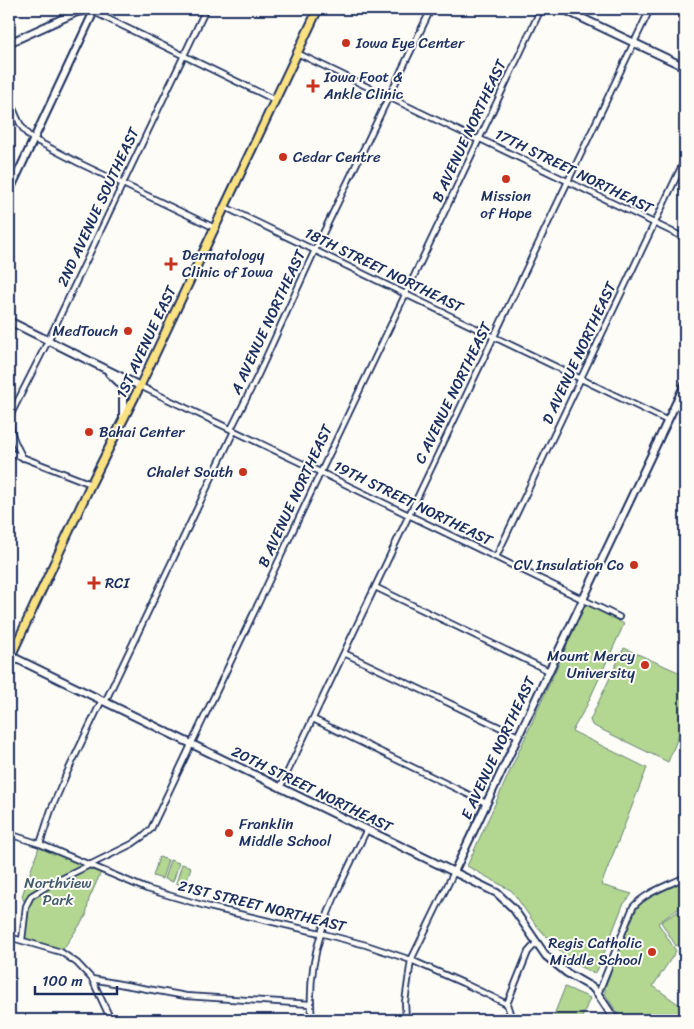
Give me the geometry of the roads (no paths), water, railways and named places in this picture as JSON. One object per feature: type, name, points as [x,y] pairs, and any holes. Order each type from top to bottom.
[{"type":"main road","name":"1ST AVENUE EAST","points":[[10,658],[318,9]]},
{"type":"street","name":"2ND AVENUE SOUTHEAST","points":[[23,458],[12,436],[9,416],[48,341],[206,9]]},
{"type":"street","name":"A AVENUE NORTHEAST","points":[[40,844],[51,810],[66,775],[104,701],[233,430],[315,250],[431,9]]},
{"type":"street","name":"B AVENUE NORTHEAST","points":[[22,940],[26,906],[31,896],[37,890],[132,844],[151,828],[540,9]]},
{"type":"street","points":[[563,9],[685,67]]},
{"type":"street","name":"C AVENUE NORTHEAST","points":[[280,788],[650,9]]},
{"type":"street","points":[[9,192],[95,10]]},
{"type":"street","points":[[9,43],[78,12],[95,10],[275,100]]},
{"type":"street","name":"17TH STREET NORTHEAST","points":[[297,53],[685,238]]},
{"type":"street","points":[[9,98],[25,132],[33,139],[215,228]]},
{"type":"street","name":"D AVENUE NORTHEAST","points":[[496,557],[685,159]]},
{"type":"street","name":"18TH STREET NORTHEAST","points":[[225,206],[668,421]]},
{"type":"street","points":[[9,321],[140,386]]},
{"type":"street","points":[[98,365],[123,386],[123,422]]},
{"type":"street","name":"E AVENUE NORTHEAST","points":[[406,1020],[405,1002],[411,960],[685,384]]},
{"type":"street","name":"19TH STREET NORTHEAST","points":[[140,386],[619,617]]},
{"type":"street","points":[[9,452],[92,484]]},
{"type":"street","points":[[375,587],[549,671]]},
{"type":"street","points":[[344,653],[518,736]]},
{"type":"street","name":"20TH STREET NORTHEAST","points":[[10,658],[191,743],[492,891],[502,897],[513,908],[546,956],[556,965],[588,984],[598,994],[616,1020]]},
{"type":"street","points":[[313,718],[486,803]]},
{"type":"street","points":[[312,1020],[310,1004],[312,968],[320,933],[328,911],[367,829]]},
{"type":"street","name":"21ST STREET NORTHEAST","points":[[9,834],[40,844],[165,894],[209,907],[366,945],[411,960],[507,1004]]},
{"type":"street","points":[[598,994],[633,907],[646,895],[685,877]]},
{"type":"street","points":[[9,937],[61,952],[77,963],[92,979],[111,1020]]},
{"type":"street","points":[[512,1020],[507,1004],[528,952],[537,942]]},
{"type":"street","points":[[92,979],[186,996],[310,1004]]},
{"type":"place","name":"Iowa Eye Center","points":[[346,43]]},
{"type":"place","name":"Iowa Foot & Ankle Clinic","points":[[313,86]]},
{"type":"place","name":"Cedar Centre","points":[[283,157]]},
{"type":"place","name":"Mission of Hope","points":[[506,179]]},
{"type":"place","name":"Dermatology Clinic of Iowa","points":[[171,264]]},
{"type":"place","name":"MedTouch","points":[[128,331]]},
{"type":"place","name":"Bahai Center","points":[[89,432]]},
{"type":"place","name":"Chalet South","points":[[243,472]]},
{"type":"place","name":"CV Insulation Co","points":[[634,565]]},
{"type":"place","name":"RCI","points":[[94,583]]},
{"type":"place","name":"Mount Mercy University","points":[[645,665]]},
{"type":"place","name":"Franklin Middle School","points":[[229,833]]},
{"type":"place","name":"Regis Catholic Middle School","points":[[652,952]]},
{"type":"park label","name":"Northview Park","points":[[58,892]]}]
